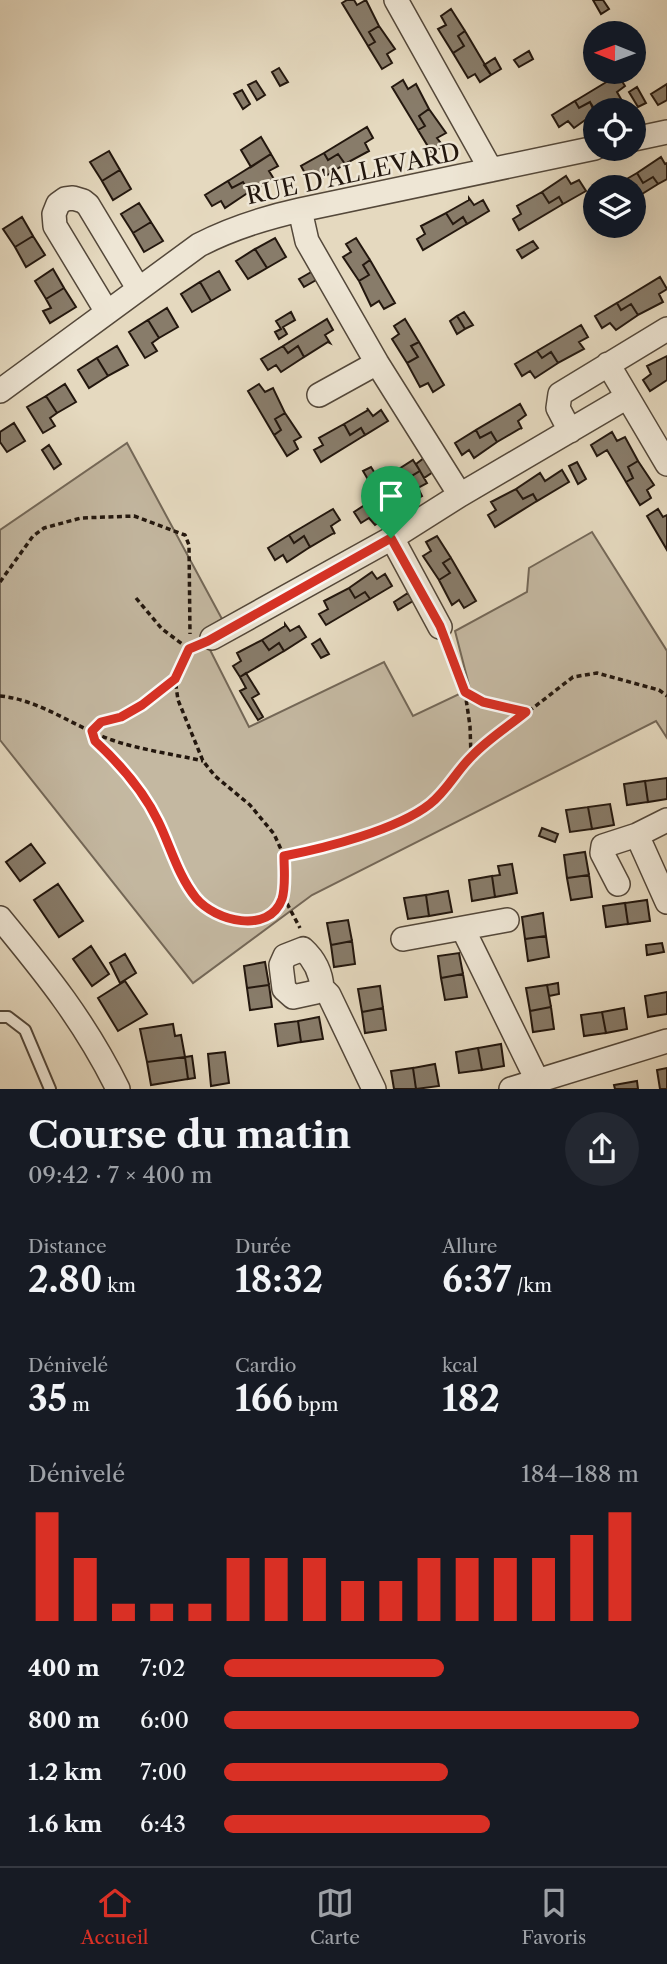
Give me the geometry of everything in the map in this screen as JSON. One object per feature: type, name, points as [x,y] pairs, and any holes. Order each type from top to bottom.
[{"type":"street","points":[[396,0],[491,170]]},
{"type":"street","points":[[646,136],[667,132]]},
{"type":"street","name":"RUE D'ALLEVARD","points":[[0,391],[138,288],[199,245],[228,230],[255,220],[583,151]]},
{"type":"street","points":[[107,312],[55,226],[54,214],[58,204],[72,198],[88,205],[138,288]]},
{"type":"street","points":[[300,210],[307,241],[377,363],[460,495]]},
{"type":"street","points":[[570,431],[558,408],[560,394],[667,329]]},
{"type":"street","points":[[319,395],[377,363]]},
{"type":"street","points":[[608,365],[667,464]]},
{"type":"street","points":[[212,638],[391,538],[627,397]]},
{"type":"street","points":[[391,538],[440,626]]},
{"type":"street","points":[[618,884],[602,853],[603,846],[637,835],[667,820]]},
{"type":"street","points":[[637,835],[667,902]]},
{"type":"street","points":[[0,918],[77,1015],[118,1089]]},
{"type":"street","points":[[403,939],[507,920]]},
{"type":"street","points":[[463,929],[537,1080]]},
{"type":"street","points":[[322,988],[293,997],[284,989],[281,965],[285,956],[303,949],[309,955],[321,976],[322,988],[329,995],[374,1089]]},
{"type":"street","points":[[510,1089],[667,1041]]},
{"type":"lane","points":[[0,1017],[8,1017],[25,1030],[50,1089]]},
{"type":"path","points":[[0,582],[33,536],[44,528],[81,518],[134,516],[185,535],[189,545],[189,649],[175,679],[142,705],[121,717],[101,722],[92,731]]},
{"type":"path","points":[[136,598],[162,629],[189,649]]},
{"type":"path","points":[[440,626],[465,692],[471,757]]},
{"type":"path","points":[[189,649],[212,638]]},
{"type":"path","points":[[284,856],[326,848],[397,822],[430,805],[471,757],[573,677],[597,673],[659,690],[667,696]]},
{"type":"path","points":[[92,731],[95,741],[143,793],[196,898],[208,909],[227,917],[249,922],[261,919],[278,907],[283,896],[284,856],[274,834],[250,805],[215,776],[203,761],[178,700],[175,679]]},
{"type":"path","points":[[465,692],[483,702],[526,712]]},
{"type":"path","points":[[0,696],[16,698],[111,740],[203,761]]},
{"type":"path","points":[[283,896],[303,933],[303,949]]},
{"type":"shaded area","points":[[127,443],[222,619],[202,634],[249,727],[384,662],[413,716],[470,689],[455,631],[527,592],[529,568],[592,532],[667,651],[667,738],[656,721],[312,895],[193,983],[0,740],[0,530]]},
{"type":"building","points":[[354,0],[357,5],[366,0],[379,26],[369,32],[375,42],[368,46],[342,3]]},
{"type":"building","points":[[593,0],[603,0],[609,9],[601,14]]},
{"type":"building","points":[[451,9],[465,31],[458,36],[464,46],[453,53],[438,29],[446,25],[441,16]]},
{"type":"building","points":[[379,26],[395,49],[387,54],[392,63],[382,69],[368,46],[375,42],[369,32]]},
{"type":"building","points":[[465,31],[491,75],[480,82],[475,74],[468,78],[453,53],[464,46],[458,36]]},
{"type":"building","points":[[529,51],[533,59],[519,67],[514,60]]},
{"type":"building","points":[[495,58],[501,69],[491,75],[484,65]]},
{"type":"building","points":[[279,68],[288,82],[280,86],[272,72]]},
{"type":"building","points":[[403,80],[408,89],[416,84],[429,109],[419,116],[425,126],[418,130],[392,87]]},
{"type":"building","points":[[256,81],[265,95],[257,100],[248,85]]},
{"type":"building","points":[[603,84],[625,86],[617,92],[620,98],[583,98],[583,106],[579,108],[575,101]]},
{"type":"building","points":[[667,84],[667,100],[658,105],[651,94]]},
{"type":"building","points":[[637,87],[643,98],[633,98],[629,92]]},
{"type":"building","points":[[242,90],[250,104],[243,109],[234,94]]},
{"type":"building","points":[[575,101],[579,108],[583,106],[583,122],[574,128],[568,121],[559,127],[552,115]]},
{"type":"building","points":[[429,109],[446,133],[437,138],[443,146],[432,153],[418,130],[425,126],[419,116]]},
{"type":"building","points":[[367,127],[373,138],[365,143],[369,151],[345,164],[338,154],[328,160],[324,153]]},
{"type":"building","points":[[261,137],[271,154],[251,167],[241,150]]},
{"type":"building","points":[[109,151],[120,170],[102,181],[90,162]]},
{"type":"building","points":[[324,153],[328,160],[338,154],[345,164],[321,179],[315,172],[307,177],[301,166]]},
{"type":"building","points":[[271,154],[278,166],[269,171],[274,179],[249,192],[243,182],[232,188],[228,181]]},
{"type":"building","points":[[661,157],[665,164],[667,163],[667,179],[658,184],[653,177],[646,181],[646,175],[637,173]]},
{"type":"building","points":[[120,170],[131,189],[113,200],[102,181]]},
{"type":"building","points":[[566,176],[571,184],[579,180],[583,186],[583,193],[563,204],[559,197],[549,203],[542,192]]},
{"type":"building","points":[[653,177],[658,184],[646,192],[646,181]]},
{"type":"building","points":[[228,181],[232,188],[243,182],[249,192],[225,208],[221,201],[212,206],[205,195]]},
{"type":"building","points":[[542,192],[549,203],[559,197],[563,204],[519,230],[513,219],[521,214],[517,206]]},
{"type":"building","points":[[469,198],[474,205],[483,200],[489,211],[467,224],[463,217],[453,224],[446,213]]},
{"type":"building","points":[[139,203],[151,222],[133,233],[121,214]]},
{"type":"building","points":[[446,213],[453,224],[463,217],[467,224],[423,250],[417,239],[425,234],[421,226]]},
{"type":"building","points":[[22,217],[33,236],[15,247],[3,229]]},
{"type":"building","points":[[151,222],[163,241],[144,252],[133,233]]},
{"type":"building","points":[[33,236],[45,255],[26,267],[15,247]]},
{"type":"building","points":[[275,238],[286,257],[267,268],[255,249]]},
{"type":"building","points":[[356,238],[370,260],[363,265],[369,275],[359,281],[343,257],[351,252],[346,244]]},
{"type":"building","points":[[533,241],[538,248],[522,258],[517,250]]},
{"type":"building","points":[[255,249],[267,268],[248,279],[236,261]]},
{"type":"building","points":[[370,260],[395,303],[384,309],[379,301],[371,306],[359,281],[369,275],[363,265]]},
{"type":"building","points":[[53,269],[64,288],[46,299],[35,281]]},
{"type":"building","points":[[219,271],[230,290],[211,301],[200,282]]},
{"type":"building","points":[[313,271],[318,279],[304,287],[299,279]]},
{"type":"building","points":[[660,277],[667,289],[659,294],[663,302],[638,315],[631,304],[621,310],[617,303]]},
{"type":"building","points":[[200,282],[211,301],[192,312],[181,294]]},
{"type":"building","points":[[64,288],[76,307],[50,323],[43,311],[51,308],[46,299]]},
{"type":"building","points":[[617,303],[621,310],[631,304],[638,315],[616,330],[610,323],[602,328],[595,316]]},
{"type":"building","points":[[167,308],[178,327],[159,338],[148,320]]},
{"type":"building","points":[[291,312],[295,320],[283,327],[287,334],[279,339],[275,332],[281,329],[276,321]]},
{"type":"building","points":[[464,312],[473,325],[465,329],[457,316]]},
{"type":"building","points":[[457,316],[465,329],[457,334],[450,321]]},
{"type":"building","points":[[327,319],[333,330],[325,335],[330,343],[304,357],[298,346],[288,353],[283,346]]},
{"type":"building","points":[[405,319],[419,342],[411,346],[418,357],[407,363],[392,339],[399,334],[394,326]]},
{"type":"building","points":[[148,320],[159,338],[152,343],[157,351],[145,358],[129,332]]},
{"type":"building","points":[[581,325],[588,337],[579,342],[584,349],[558,363],[551,352],[542,358],[537,351]]},
{"type":"building","points":[[419,342],[444,385],[433,392],[428,383],[420,387],[407,363],[418,357],[411,346]]},
{"type":"building","points":[[117,346],[128,365],[108,376],[97,358]]},
{"type":"building","points":[[283,346],[288,353],[298,346],[304,357],[281,372],[276,365],[268,370],[261,359]]},
{"type":"building","points":[[537,351],[542,358],[551,352],[558,363],[535,378],[530,371],[522,376],[515,364]]},
{"type":"building","points":[[667,356],[667,380],[650,391],[643,380],[651,374],[647,366]]},
{"type":"building","points":[[97,358],[108,376],[89,388],[78,370]]},
{"type":"building","points":[[65,384],[76,402],[57,413],[46,396]]},
{"type":"building","points":[[259,384],[265,392],[273,388],[285,413],[275,419],[281,430],[274,435],[248,391]]},
{"type":"building","points":[[46,396],[57,413],[50,418],[55,426],[43,433],[27,407]]},
{"type":"building","points":[[520,404],[526,415],[518,421],[522,429],[497,442],[491,432],[480,438],[476,430]]},
{"type":"building","points":[[367,408],[373,416],[381,410],[388,421],[365,435],[361,428],[350,435],[344,424],[368,410]]},
{"type":"building","points":[[285,413],[301,437],[294,441],[298,449],[287,456],[274,435],[281,430],[275,419]]},
{"type":"building","points":[[14,423],[25,441],[7,452],[0,442],[0,432]]},
{"type":"building","points":[[344,424],[350,435],[361,428],[365,435],[321,462],[314,450],[323,445],[319,438]]},
{"type":"building","points":[[476,430],[480,438],[491,432],[497,442],[474,458],[469,450],[462,455],[455,443]]},
{"type":"building","points":[[612,432],[617,441],[625,437],[638,461],[628,467],[633,478],[626,482],[607,450],[597,456],[591,445]]},
{"type":"building","points":[[49,445],[61,464],[54,469],[42,450]]},
{"type":"building","points":[[424,458],[433,472],[424,478],[416,464]]},
{"type":"building","points":[[413,460],[420,471],[400,483],[394,472]]},
{"type":"building","points":[[638,461],[654,485],[647,490],[651,498],[640,505],[626,482],[633,478],[628,467]]},
{"type":"building","points":[[577,462],[586,479],[578,484],[569,466]]},
{"type":"building","points":[[371,467],[381,483],[373,488],[363,471]]},
{"type":"building","points":[[562,470],[569,482],[537,501],[533,494],[523,499],[516,489],[540,473],[545,481]]},
{"type":"building","points":[[420,471],[427,483],[418,488],[422,496],[398,509],[392,499],[381,505],[377,497]]},
{"type":"building","points":[[516,489],[523,499],[533,494],[537,501],[495,527],[488,515],[496,510],[491,502]]},
{"type":"building","points":[[377,497],[381,505],[392,499],[398,509],[375,525],[369,518],[361,523],[354,512]]},
{"type":"building","points":[[333,509],[340,520],[331,526],[335,534],[310,547],[304,536],[294,543],[289,535]]},
{"type":"building","points":[[658,509],[663,517],[667,515],[667,550],[647,516]]},
{"type":"building","points":[[289,535],[294,543],[304,536],[310,547],[287,562],[283,555],[275,560],[268,548]]},
{"type":"building","points":[[437,536],[451,558],[443,563],[450,573],[439,580],[423,556],[431,551],[426,542]]},
{"type":"building","points":[[451,558],[476,601],[464,608],[459,600],[452,605],[439,580],[450,573],[443,563]]},
{"type":"building","points":[[372,572],[377,579],[385,574],[392,586],[370,599],[365,592],[355,598],[349,588]]},
{"type":"building","points":[[349,588],[355,598],[365,592],[370,599],[326,625],[319,614],[328,609],[324,601]]},
{"type":"building","points":[[408,593],[413,601],[398,610],[394,602]]},
{"type":"building","points":[[285,624],[290,631],[299,626],[306,637],[284,651],[279,643],[269,650],[262,640]]},
{"type":"building","points":[[320,639],[329,654],[321,658],[312,644]]},
{"type":"building","points":[[262,640],[269,650],[279,643],[284,651],[240,677],[233,666],[241,661],[237,653]]},
{"type":"building","points":[[246,673],[259,694],[252,698],[263,717],[258,720],[240,691],[246,688],[240,677]]},
{"type":"building","points":[[667,778],[667,799],[648,802],[645,781]]},
{"type":"building","points":[[645,781],[648,802],[627,805],[624,784]]},
{"type":"building","points":[[610,804],[614,825],[592,829],[588,807]]},
{"type":"building","points":[[588,807],[592,829],[570,832],[566,810]]},
{"type":"building","points":[[542,828],[558,834],[555,842],[539,836]]},
{"type":"building","points":[[31,844],[45,863],[20,881],[6,862]]},
{"type":"building","points":[[585,852],[589,875],[567,878],[564,855]]},
{"type":"building","points":[[512,864],[517,893],[495,897],[492,876],[500,875],[498,866]]},
{"type":"building","points":[[589,875],[592,897],[571,900],[567,878]]},
{"type":"building","points":[[492,876],[495,897],[472,901],[469,880]]},
{"type":"building","points":[[58,884],[83,921],[59,937],[34,900]]},
{"type":"building","points":[[448,891],[452,912],[429,916],[426,895]]},
{"type":"building","points":[[426,895],[429,916],[408,919],[404,898]]},
{"type":"building","points":[[647,900],[650,921],[628,924],[625,903]]},
{"type":"building","points":[[625,903],[628,924],[606,927],[603,906]]},
{"type":"building","points":[[543,913],[546,936],[525,939],[522,917]]},
{"type":"building","points":[[348,920],[352,941],[331,945],[327,923]]},
{"type":"building","points":[[546,936],[549,957],[528,961],[525,939]]},
{"type":"building","points":[[352,941],[355,964],[334,967],[331,945]]},
{"type":"building","points":[[662,943],[664,952],[647,955],[646,945]]},
{"type":"building","points":[[91,946],[109,974],[92,986],[73,959]]},
{"type":"building","points":[[459,953],[463,974],[441,978],[438,956]]},
{"type":"building","points":[[125,954],[136,973],[120,983],[110,963]]},
{"type":"building","points":[[265,962],[269,985],[247,988],[244,966]]},
{"type":"building","points":[[463,974],[467,997],[445,1000],[441,978]]},
{"type":"building","points":[[125,981],[147,1014],[118,1031],[98,998]]},
{"type":"building","points":[[558,983],[559,994],[549,996],[547,985]]},
{"type":"building","points":[[269,985],[272,1007],[250,1010],[247,988]]},
{"type":"building","points":[[547,985],[551,1007],[530,1011],[526,988]]},
{"type":"building","points":[[380,986],[383,1008],[362,1012],[358,989]]},
{"type":"building","points":[[667,992],[667,1014],[648,1017],[645,996]]},
{"type":"building","points":[[551,1007],[554,1029],[533,1032],[530,1011]]},
{"type":"building","points":[[383,1008],[386,1030],[365,1033],[362,1012]]},
{"type":"building","points":[[624,1008],[627,1029],[606,1033],[602,1012]]},
{"type":"building","points":[[602,1012],[606,1033],[584,1036],[581,1015]]},
{"type":"building","points":[[319,1017],[323,1039],[301,1042],[298,1021]]},
{"type":"building","points":[[298,1021],[301,1042],[278,1046],[275,1024]]},
{"type":"building","points":[[173,1024],[175,1036],[181,1035],[185,1057],[147,1062],[140,1029]]},
{"type":"building","points":[[501,1044],[504,1066],[482,1070],[478,1048]]},
{"type":"building","points":[[478,1048],[482,1070],[459,1073],[456,1052]]},
{"type":"building","points":[[225,1052],[229,1083],[211,1086],[208,1054]]},
{"type":"building","points":[[192,1056],[195,1078],[188,1079],[185,1057]]},
{"type":"building","points":[[185,1057],[188,1079],[151,1085],[147,1062]]},
{"type":"building","points":[[435,1064],[439,1086],[416,1089],[413,1068]]},
{"type":"building","points":[[413,1068],[416,1089],[394,1089],[391,1071]]},
{"type":"building","points":[[667,1068],[667,1089],[660,1089],[657,1070]]},
{"type":"building","points":[[637,1081],[638,1089],[615,1089],[614,1085]]},
{"type":"route","points":[[391,538],[440,626],[465,692],[483,702],[526,712],[471,757],[430,805],[397,822],[326,848],[284,856],[283,896],[278,907],[261,919],[249,922],[208,909],[196,898],[186,882],[143,793],[95,741],[92,731],[101,722],[121,717],[142,705],[175,679],[189,649],[208,641],[391,538]]}]
